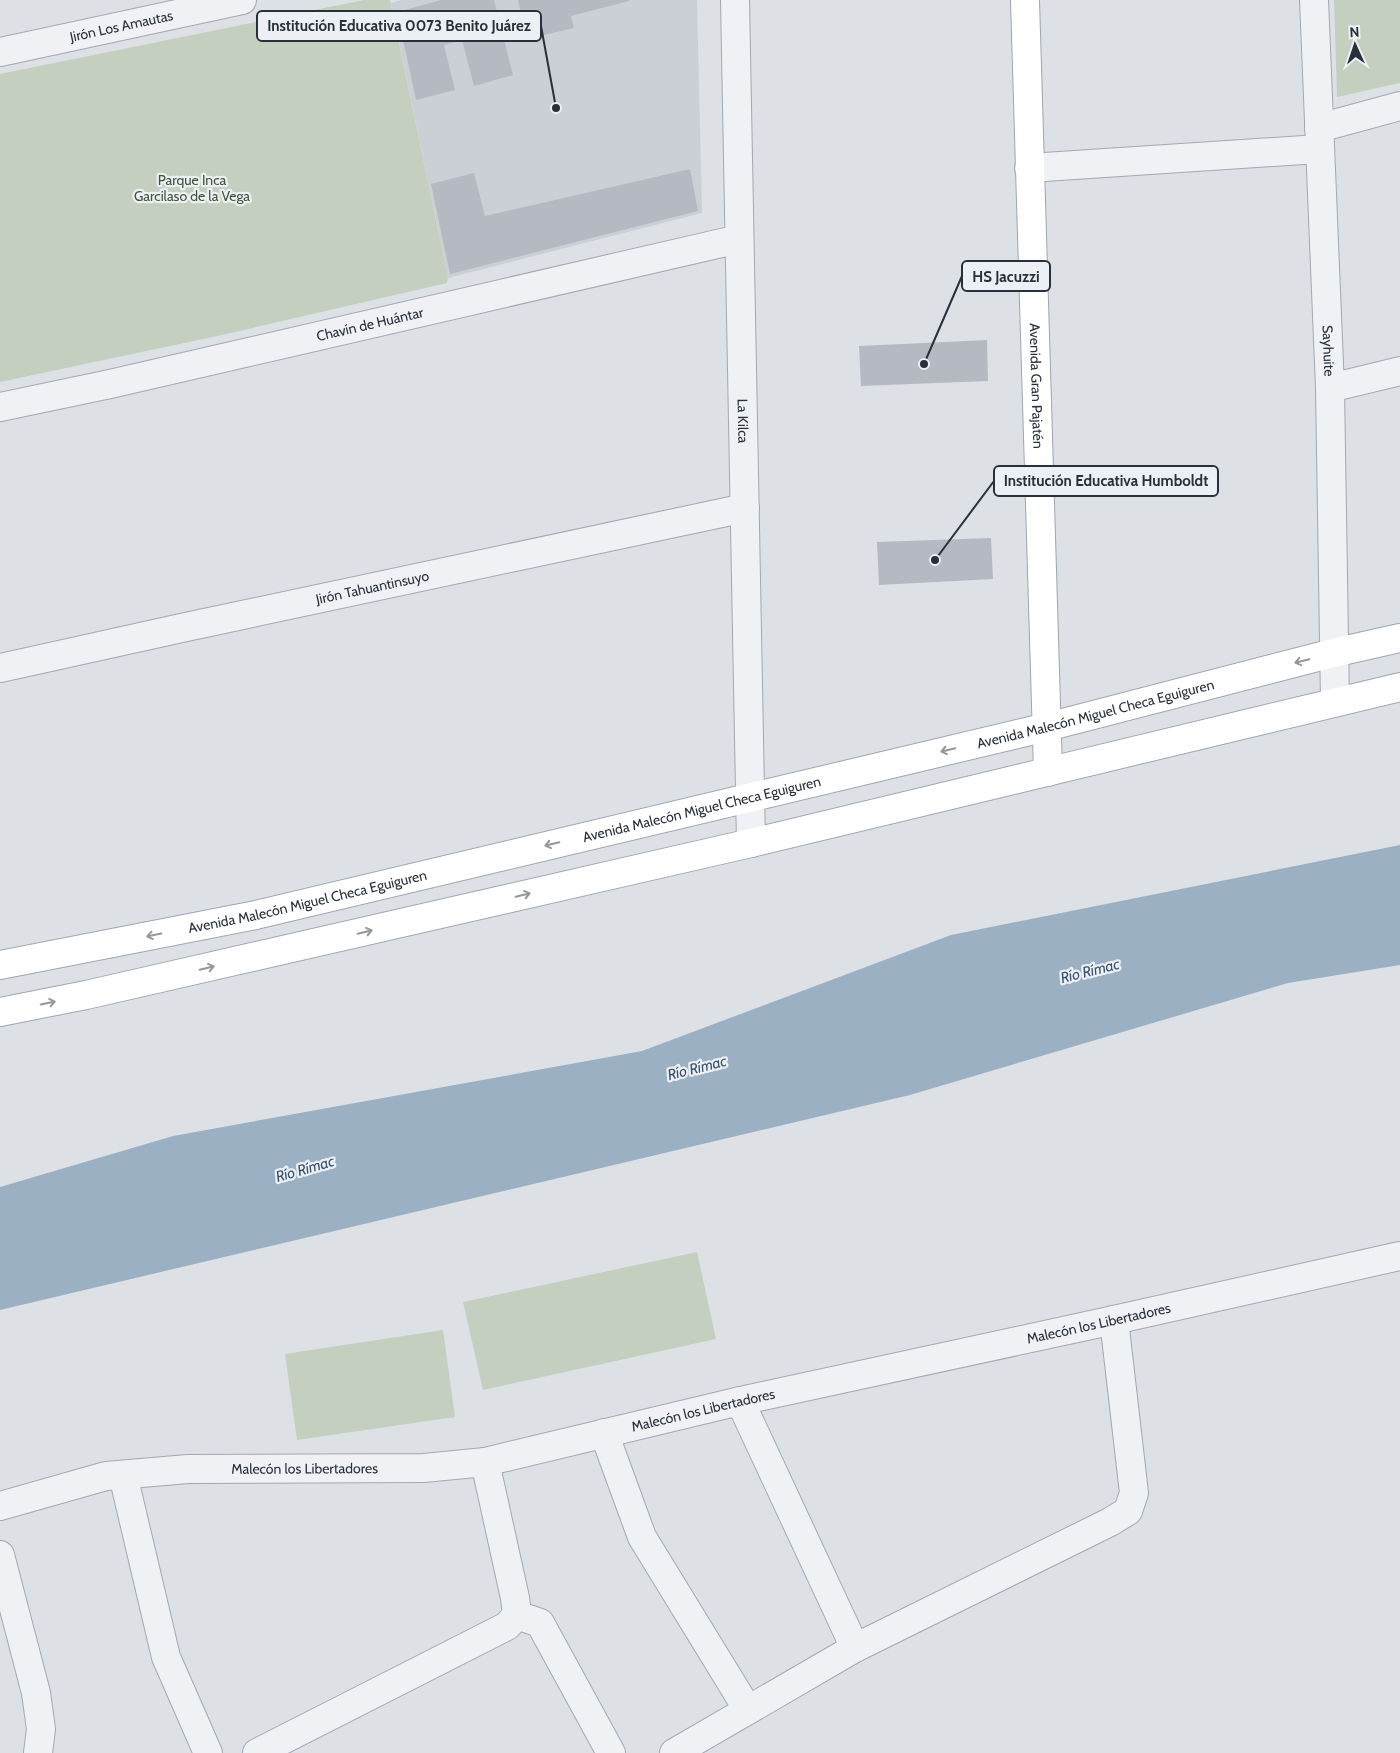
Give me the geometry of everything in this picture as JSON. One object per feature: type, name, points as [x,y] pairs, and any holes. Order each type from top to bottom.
[{"type":"main road","name":"Avenida Gran Pajatén","points":[[1026,0],[1029,168],[1048,772]]},
{"type":"main road","name":"Avenida Malecón Miguel Checa Eguiguren","points":[[0,966],[256,914],[1047,727],[1333,653],[1400,638]]},
{"type":"main road","points":[[0,1012],[86,995],[751,843],[1400,687]]},
{"type":"street","name":"Jirón Los Amautas","points":[[0,52],[242,0]]},
{"type":"street","name":"La Kilca","points":[[735,0],[751,843]]},
{"type":"street","name":"Sayhuite","points":[[1314,0],[1330,388],[1335,702]]},
{"type":"street","points":[[1029,168],[1319,138],[1400,106]]},
{"type":"street","name":"Chavín de Huántar","points":[[0,407],[110,384],[740,239]]},
{"type":"street","points":[[1330,388],[1400,370]]},
{"type":"street","name":"Jirón Tahuantinsuyo","points":[[0,668],[186,626],[745,508]]},
{"type":"street","name":"Malecón los Libertadores","points":[[0,1506],[106,1476],[188,1469],[424,1468],[485,1462],[740,1400],[1114,1320],[1400,1256]]},
{"type":"street","points":[[674,1753],[855,1648],[1128,1512],[1134,1493],[1114,1320]]},
{"type":"street","points":[[740,1400],[855,1648]]},
{"type":"street","points":[[604,1433],[642,1537],[748,1710]]},
{"type":"street","points":[[485,1462],[515,1598],[517,1615]]},
{"type":"street","points":[[123,1475],[166,1657],[208,1753]]},
{"type":"street","points":[[0,1555],[36,1693],[41,1729],[38,1753]]},
{"type":"street","points":[[257,1753],[506,1626],[517,1615]]},
{"type":"street","points":[[517,1615],[540,1623],[611,1753]]},
{"type":"shaded area","points":[[402,0],[697,0],[702,213],[448,278],[391,3]]},
{"type":"green space","name":"Parque Inca Garcilaso de la Vega","points":[[364,0],[390,0],[448,278],[447,283],[222,335],[0,382],[0,74]]},
{"type":"green space","points":[[1334,0],[1400,0],[1400,83],[1337,97]]},
{"type":"green space","points":[[697,1252],[716,1339],[483,1390],[463,1302]]},
{"type":"green space","points":[[443,1330],[455,1417],[297,1440],[285,1354]]},
{"type":"water","name":"Río Rímac","points":[[1400,845],[1400,965],[1288,983],[910,1095],[0,1310],[0,1187],[173,1136],[642,1051],[951,935]]},
{"type":"building","points":[[441,0],[494,0],[513,75],[474,86],[462,40],[444,45],[455,90],[416,100],[397,12]]},
{"type":"building","points":[[518,0],[629,1],[571,16],[574,28],[527,39]]},
{"type":"building","points":[[690,169],[698,211],[450,274],[431,184],[474,173],[485,216]]},
{"type":"building","points":[[987,340],[988,381],[861,386],[859,346]]},
{"type":"building","points":[[991,538],[993,579],[879,585],[877,542]]},
{"type":"place","name":"Institución Educativa 0073 Benito Juárez","points":[[556,108]]},
{"type":"place","name":"HS Jacuzzi","points":[[924,364]]},
{"type":"place","name":"Institución Educativa Humboldt","points":[[935,560]]}]
